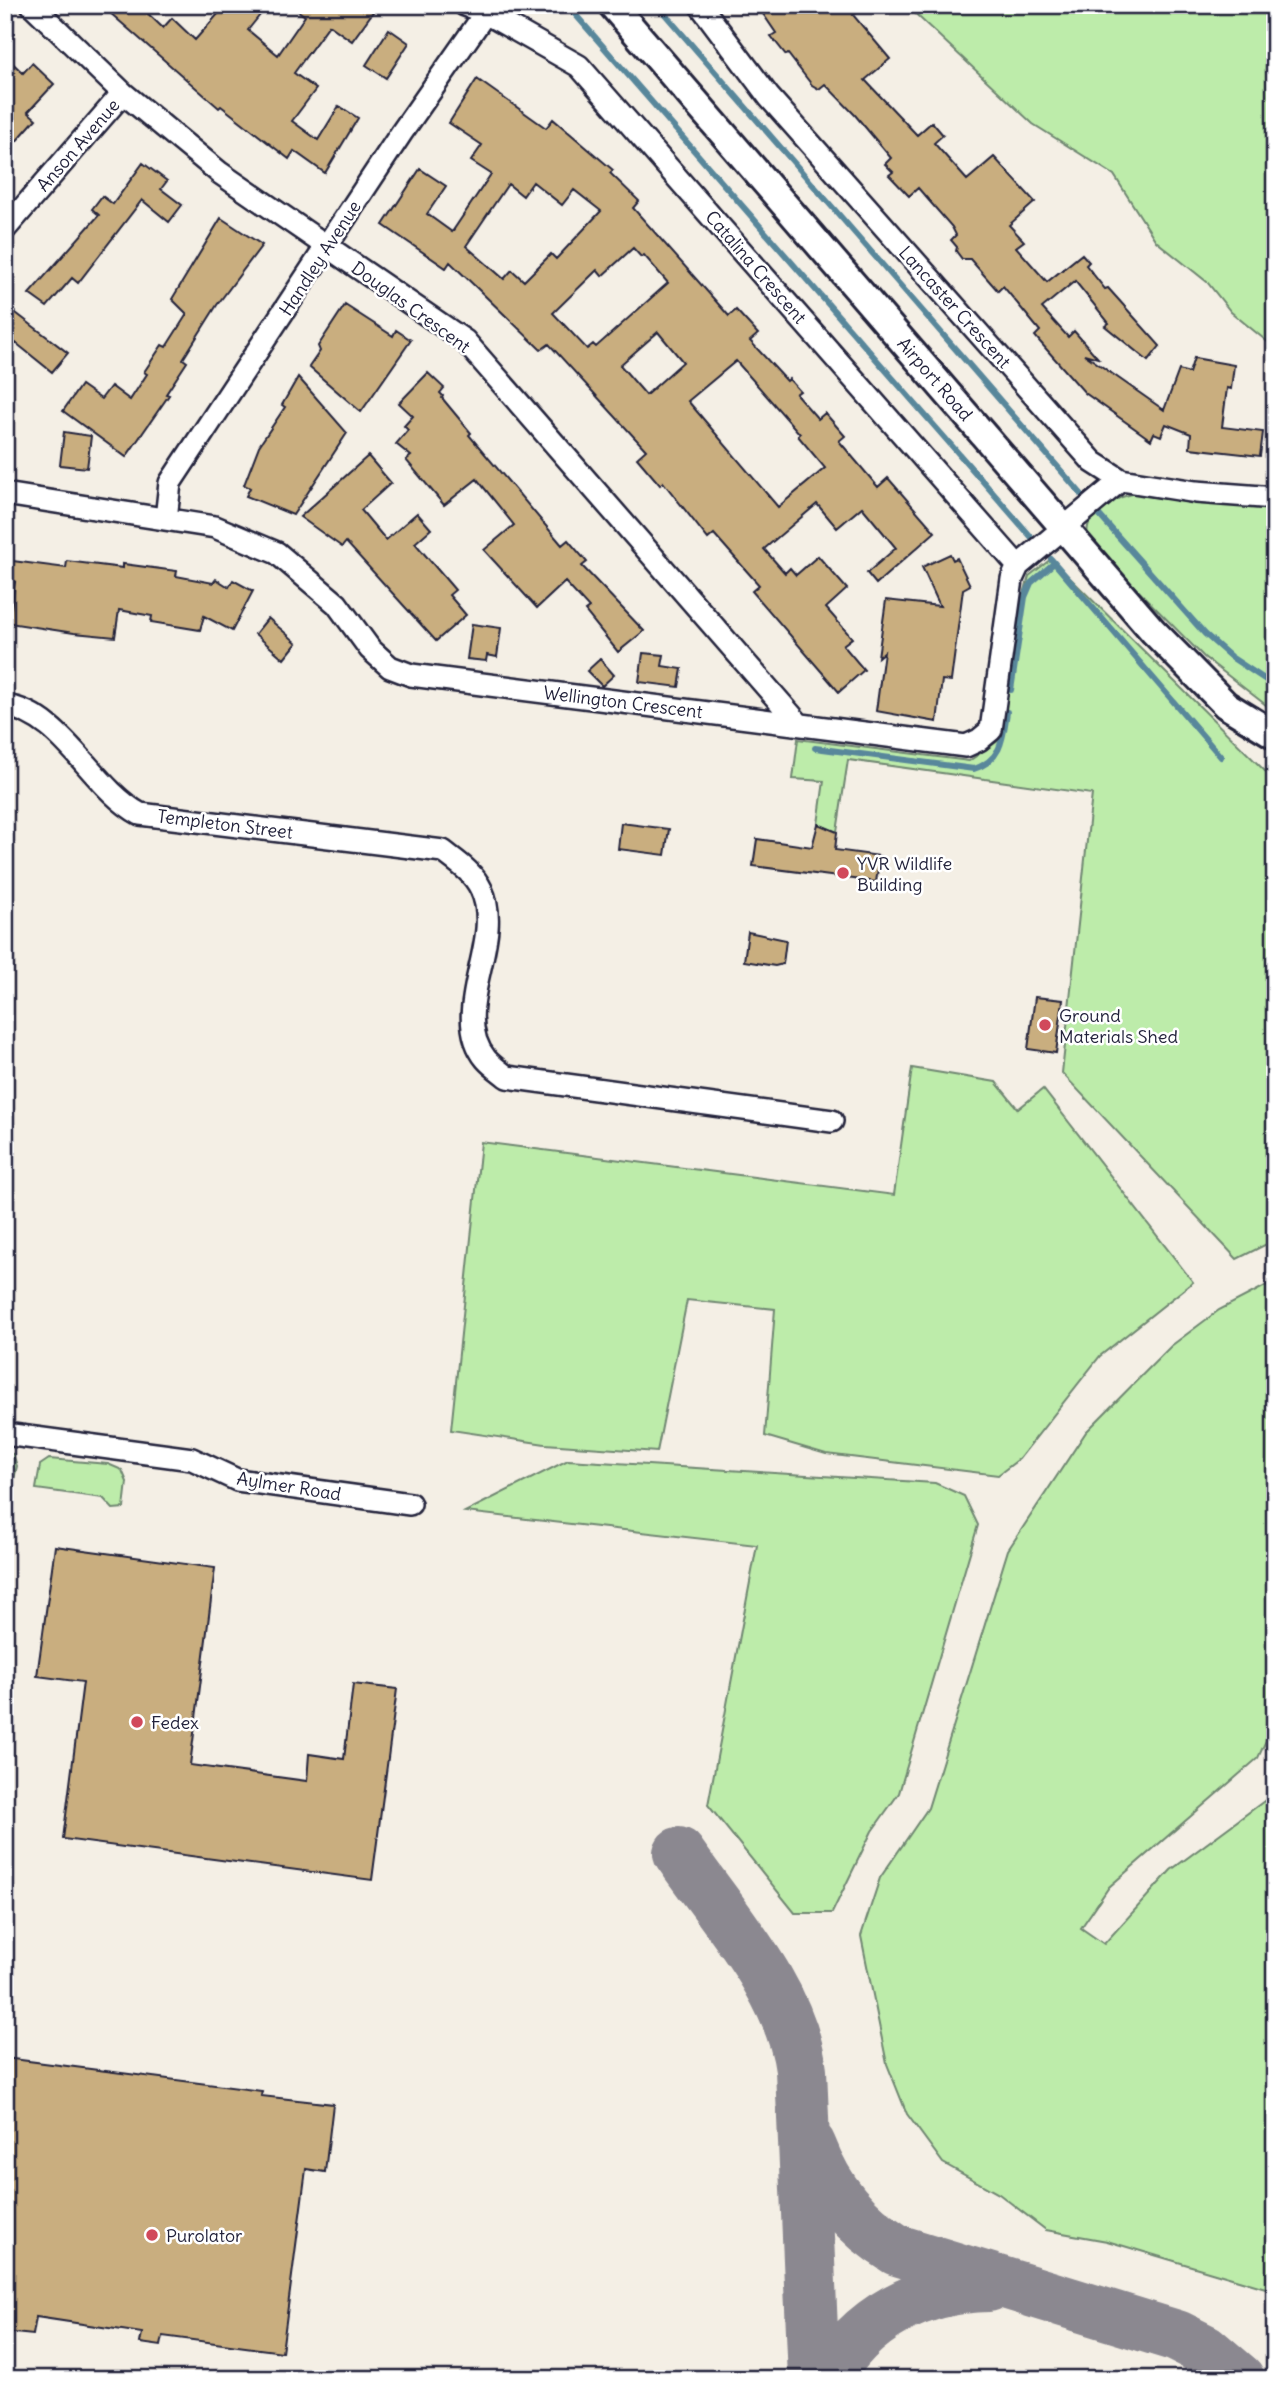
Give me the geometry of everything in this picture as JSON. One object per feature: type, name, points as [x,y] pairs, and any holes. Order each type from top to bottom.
[{"type":"street","name":"Douglas Crescent","points":[[32,5],[123,93],[219,173],[465,341],[798,723]]},
{"type":"street","name":"Airport Road","points":[[612,5],[1153,631],[1226,705],[1275,735]]},
{"type":"street","name":"Lancaster Crescent","points":[[699,5],[769,97],[1093,462],[1121,480],[1196,492],[1275,498]]},
{"type":"street","name":"Handley Avenue","points":[[166,519],[170,483],[328,248],[480,8]]},
{"type":"street","name":"Catalina Crescent","points":[[480,8],[579,66],[1018,566]]},
{"type":"street","name":"Anson Avenue","points":[[5,229],[123,93]]},
{"type":"street","points":[[1018,566],[1121,480]]},
{"type":"street","name":"Wellington Crescent","points":[[5,494],[215,527],[277,553],[337,604],[370,649],[390,667],[411,675],[966,746],[979,740],[990,730],[1012,579],[1018,566]]},
{"type":"street","name":"Templeton Street","points":[[5,706],[22,708],[65,740],[113,796],[140,814],[443,851],[473,876],[486,904],[486,926],[472,1024],[485,1058],[507,1077],[832,1121]]},
{"type":"street","name":"Aylmer Road","points":[[5,1434],[192,1459],[237,1480],[410,1504]]},
{"type":"green space","points":[[906,5],[1275,5],[1275,348],[1231,312],[1207,282],[1156,241],[1114,175],[1033,124]]},
{"type":"green space","points":[[1143,492],[1275,506],[1275,712],[1204,657],[1089,541],[1087,531],[1095,514],[1113,501]]},
{"type":"green space","points":[[1051,559],[1275,781],[1275,1240],[1237,1259],[1062,1073],[1092,794],[848,760],[837,832],[818,824],[824,781],[793,779],[798,739],[969,761],[998,741],[1015,627],[1029,576]]},
{"type":"green space","points":[[912,1068],[996,1082],[1018,1109],[1043,1089],[1193,1282],[1100,1356],[1019,1459],[998,1475],[826,1454],[765,1436],[775,1309],[687,1300],[657,1452],[545,1444],[451,1430],[481,1142],[894,1195]]},
{"type":"green space","points":[[1275,1281],[1275,1721],[1258,1758],[1109,1887],[1081,1928],[1104,1944],[1171,1870],[1275,1793],[1275,2273],[1269,2289],[1107,2241],[1046,2230],[999,2194],[943,2163],[907,2114],[887,2064],[861,1936],[880,1878],[928,1808],[1008,1550],[1086,1432],[1171,1346],[1219,1310]]},
{"type":"green space","points":[[5,1453],[13,1454],[17,1466],[14,1479],[5,1485]]},
{"type":"green space","points":[[49,1459],[108,1464],[122,1470],[127,1482],[124,1508],[113,1509],[103,1498],[36,1489],[40,1465]]},
{"type":"green space","points":[[568,1460],[935,1483],[964,1496],[978,1525],[899,1793],[872,1831],[832,1913],[795,1913],[708,1805],[757,1545],[465,1512]]},
{"type":"building","points":[[101,5],[139,5],[163,28],[172,18],[195,40],[226,5],[268,5],[248,30],[278,55],[305,16],[290,5],[363,5],[373,12],[352,41],[329,25],[294,73],[316,89],[292,121],[318,140],[339,106],[358,118],[325,173],[294,151],[289,159],[221,106],[219,108]]},
{"type":"building","points":[[757,5],[866,5],[853,15],[890,59],[865,80],[917,135],[932,122],[943,135],[934,143],[967,180],[994,157],[1035,202],[1009,225],[1024,241],[1016,247],[1047,282],[1082,254],[1089,262],[1086,265],[1105,289],[1108,288],[1160,346],[1148,361],[1105,326],[1109,323],[1075,281],[1042,308],[1068,337],[1074,331],[1098,358],[1084,354],[1164,410],[1179,370],[1189,373],[1194,358],[1234,365],[1231,389],[1227,388],[1222,427],[1263,432],[1260,456],[1190,448],[1191,434],[1166,424],[1161,436],[1154,433],[1151,440],[1085,393],[1035,336],[1040,331],[1003,286],[998,291],[970,259],[962,259],[951,240],[956,235],[952,227],[918,188],[909,196],[889,175],[893,172],[885,164],[891,158],[855,115],[825,84],[819,89],[812,85],[788,54],[786,55],[771,36],[776,33]]},
{"type":"building","points":[[389,29],[409,43],[386,78],[366,65]]},
{"type":"building","points":[[5,56],[23,73],[32,63],[54,84],[28,112],[36,119],[5,154]]},
{"type":"building","points":[[477,79],[546,128],[553,119],[613,170],[610,173],[639,201],[633,208],[729,316],[736,310],[758,334],[750,341],[787,381],[789,379],[800,391],[796,394],[818,419],[825,413],[845,436],[839,441],[878,487],[888,478],[935,532],[876,584],[867,573],[896,548],[862,507],[837,528],[817,504],[764,549],[785,573],[790,568],[796,575],[818,556],[847,589],[826,608],[852,638],[843,645],[864,670],[839,692],[752,591],[759,585],[714,534],[708,539],[663,482],[660,485],[637,458],[646,450],[549,344],[541,350],[450,262],[446,268],[383,225],[420,169],[446,186],[427,214],[452,232],[491,174],[471,161],[482,145],[449,123]],"holes":[[[533,182],[562,205],[574,190],[601,211],[556,259],[551,254],[524,281],[512,270],[504,279],[466,246],[508,184],[523,196]],[[633,248],[641,257],[644,255],[668,283],[596,347],[593,344],[587,349],[553,313],[597,270],[602,276]],[[658,332],[683,362],[646,395],[620,365]],[[736,361],[800,434],[798,436],[825,468],[778,507],[688,401]]]},
{"type":"building","points":[[143,163],[167,181],[161,189],[182,205],[169,222],[142,200],[78,283],[72,278],[47,307],[29,294],[99,215],[92,209],[102,196],[113,204]]},
{"type":"building","points":[[221,218],[262,245],[217,305],[183,359],[187,362],[166,394],[169,395],[126,457],[63,411],[81,385],[101,399],[111,386],[130,400],[147,374],[144,372],[162,345],[166,347],[187,314],[172,299]]},
{"type":"building","points":[[345,305],[393,336],[396,330],[411,340],[361,412],[309,367],[320,351],[318,346]]},
{"type":"building","points":[[12,310],[68,353],[52,372],[16,343],[5,354],[5,318]]},
{"type":"building","points":[[428,373],[444,388],[440,393],[442,398],[471,433],[469,435],[562,545],[568,540],[587,562],[582,566],[644,631],[618,652],[585,611],[589,608],[565,582],[537,608],[484,550],[514,525],[477,479],[444,505],[406,460],[411,456],[396,444],[408,430],[404,426],[413,416],[399,403]]},
{"type":"building","points":[[298,377],[347,433],[293,515],[246,496],[250,488],[244,485],[259,446],[285,407],[282,405]]},
{"type":"building","points":[[64,432],[91,436],[87,468],[60,465]]},
{"type":"building","points":[[368,456],[391,483],[361,510],[386,540],[417,513],[431,529],[415,543],[455,590],[449,595],[466,615],[436,641],[346,542],[342,547],[300,517]]},
{"type":"building","points":[[950,554],[953,560],[957,558],[970,585],[963,589],[951,681],[942,680],[937,722],[876,711],[884,652],[878,657],[886,600],[940,606],[922,567]]},
{"type":"building","points":[[5,560],[66,568],[67,561],[123,568],[123,564],[177,571],[176,576],[213,583],[216,579],[229,587],[233,580],[253,591],[232,631],[204,616],[200,630],[151,622],[152,616],[119,610],[115,637],[74,633],[9,623],[15,582],[5,581]]},
{"type":"building","points":[[268,618],[297,643],[284,659],[255,634]]},
{"type":"building","points":[[472,624],[501,628],[497,657],[487,655],[486,661],[467,659]]},
{"type":"building","points":[[643,653],[664,655],[662,666],[682,669],[679,687],[639,682]]},
{"type":"building","points":[[600,659],[614,675],[602,686],[587,671]]},
{"type":"building","points":[[621,823],[669,829],[665,855],[618,849]]},
{"type":"building","name":"YVR Wildlife Building","points":[[818,824],[837,832],[835,850],[880,856],[876,882],[753,866],[757,839],[812,847]]},
{"type":"building","points":[[748,932],[786,940],[783,964],[775,966],[744,961]]},
{"type":"building","name":"Ground Materials Shed","points":[[1035,997],[1063,1000],[1056,1053],[1028,1049]]},
{"type":"building","name":"Fedex","points":[[55,1546],[215,1568],[190,1765],[307,1781],[309,1754],[344,1759],[353,1684],[397,1689],[372,1880],[63,1839],[83,1682],[37,1676]]},
{"type":"building","name":"Purolator","points":[[5,2058],[262,2091],[261,2096],[333,2104],[325,2172],[306,2169],[282,2352],[163,2336],[161,2346],[140,2343],[142,2333],[36,2317],[33,2335],[5,2332]]},
{"type":"waterway","points":[[567,5],[1034,540]]},
{"type":"waterway","points":[[657,5],[1083,496]]},
{"type":"waterway","points":[[1099,515],[1205,634],[1231,657],[1275,686]]},
{"type":"waterway","points":[[1051,559],[1221,757]]},
{"type":"waterway","points":[[1011,690],[1025,597],[1031,583],[1054,563]]},
{"type":"waterway","points":[[815,748],[974,769],[996,754],[1007,712]]},
{"type":"taxiway","points":[[679,1853],[735,1929],[770,1983],[795,2040],[801,2070],[814,2379]]},
{"type":"taxiway","points":[[810,2145],[825,2178],[844,2205],[868,2229],[897,2250],[1177,2336],[1205,2350],[1239,2379]]},
{"type":"taxiway","points":[[827,2379],[857,2339],[895,2310],[940,2292],[989,2286]]},
{"type":"place","name":"YVR Wildlife Building","points":[[843,873]]},
{"type":"place","name":"Ground Materials Shed","points":[[1045,1025]]},
{"type":"place","name":"Fedex","points":[[137,1722]]},
{"type":"place","name":"Purolator","points":[[152,2235]]}]
